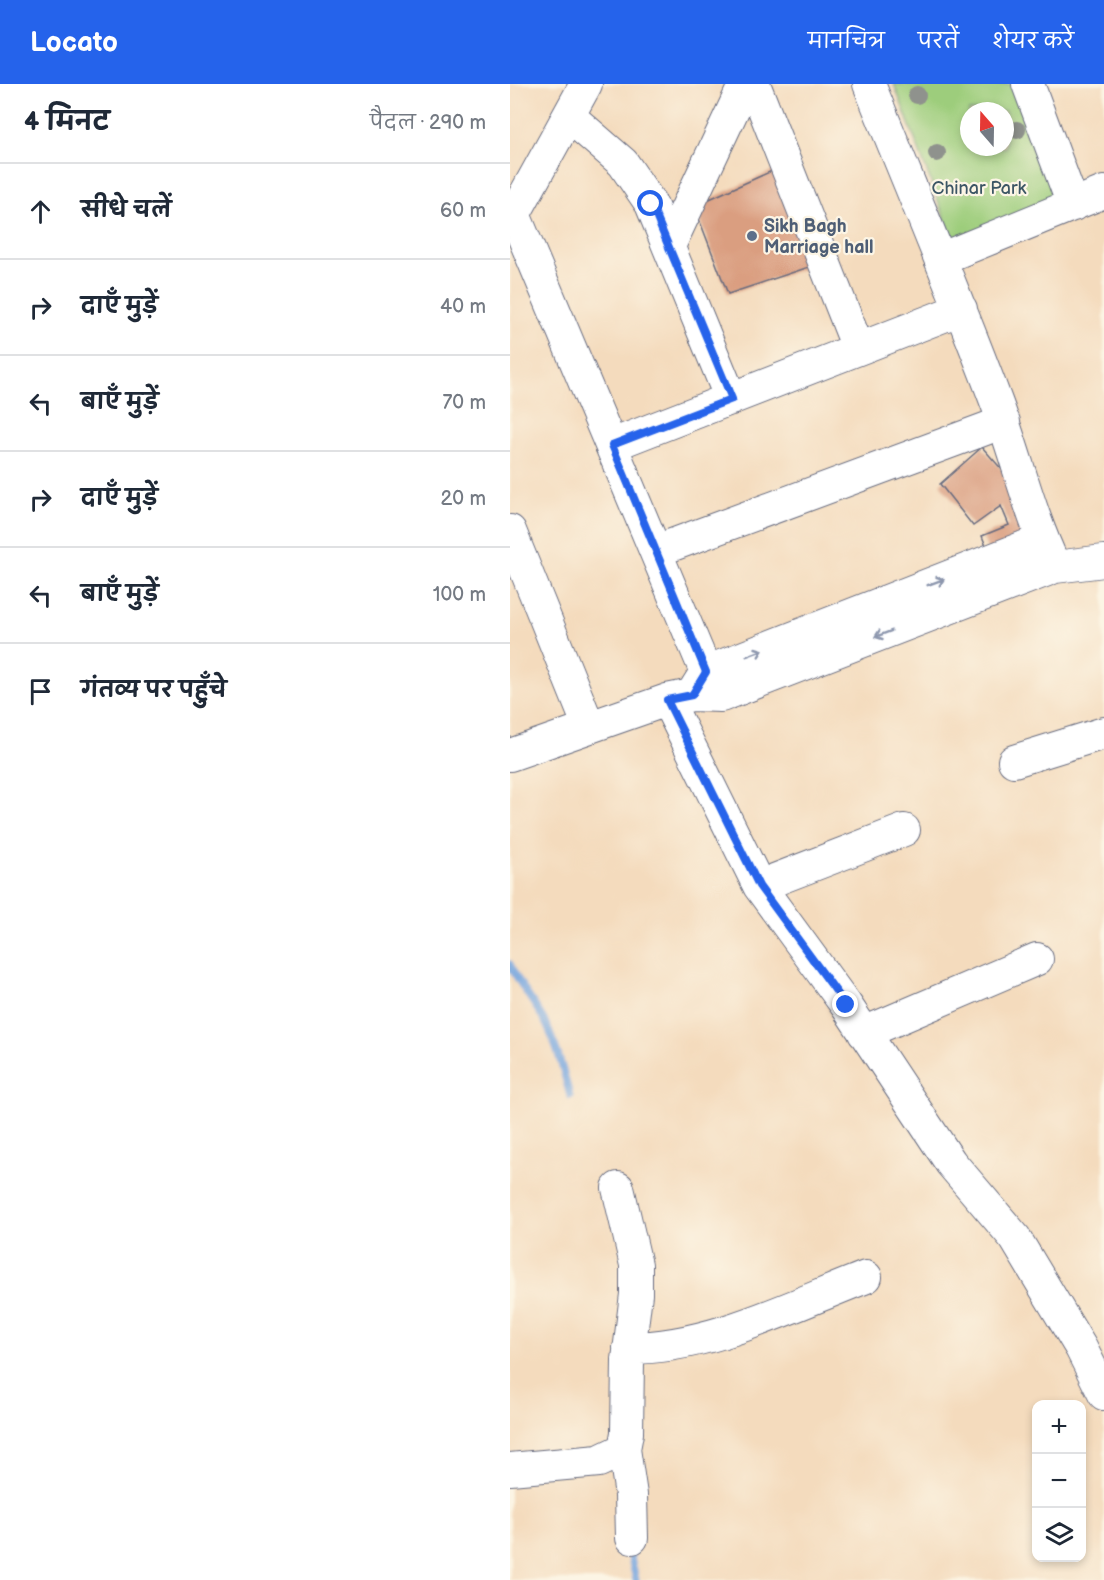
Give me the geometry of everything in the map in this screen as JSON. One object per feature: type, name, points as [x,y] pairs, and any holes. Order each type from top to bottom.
[{"type":"street","points":[[586,84],[512,218],[656,551],[688,689],[759,886],[864,1033],[951,1163],[1015,1238],[1102,1387]]},
{"type":"street","points":[[670,244],[745,84]]},
{"type":"street","points":[[754,84],[858,348]]},
{"type":"street","points":[[869,84],[961,309],[1004,422],[1048,554]]},
{"type":"street","points":[[1028,84],[1073,205]]},
{"type":"street","points":[[569,116],[623,163],[651,204],[670,244],[732,399]]},
{"type":"street","points":[[940,259],[1104,192]]},
{"type":"street","points":[[612,445],[961,309]]},
{"type":"street","points":[[656,551],[1004,422]]},
{"type":"street","points":[[510,531],[589,727]]},
{"type":"street","points":[[512,749],[589,727],[1048,554],[1104,561]]},
{"type":"street","points":[[1014,761],[1104,733]]},
{"type":"street","points":[[759,886],[904,830]]},
{"type":"street","points":[[864,1033],[1037,959]]},
{"type":"street","points":[[618,1188],[636,1264],[624,1449],[631,1495],[632,1539]]},
{"type":"street","points":[[629,1348],[680,1344],[723,1332],[866,1277]]},
{"type":"street","points":[[510,1469],[599,1461],[624,1449]]},
{"type":"green space","name":"Chinar Park","points":[[894,84],[1017,84],[1062,200],[954,243]]},
{"type":"building","name":"Sikh Bagh Marriage hall","points":[[774,170],[809,267],[728,294],[694,206]]},
{"type":"building","points":[[982,447],[1020,490],[1029,535],[988,551],[982,536],[1009,525],[1001,506],[973,526],[940,484]]},
{"type":"waterway","points":[[510,964],[549,1029],[570,1096]]},
{"type":"waterway","points":[[629,1549],[636,1580]]},
{"type":"place","name":"Sikh Bagh Marriage hall","points":[[752,236]]},
{"type":"route","points":[[651,204],[670,244],[732,399],[612,445],[706,672],[692,695],[667,700],[759,886],[846,1005]]}]
